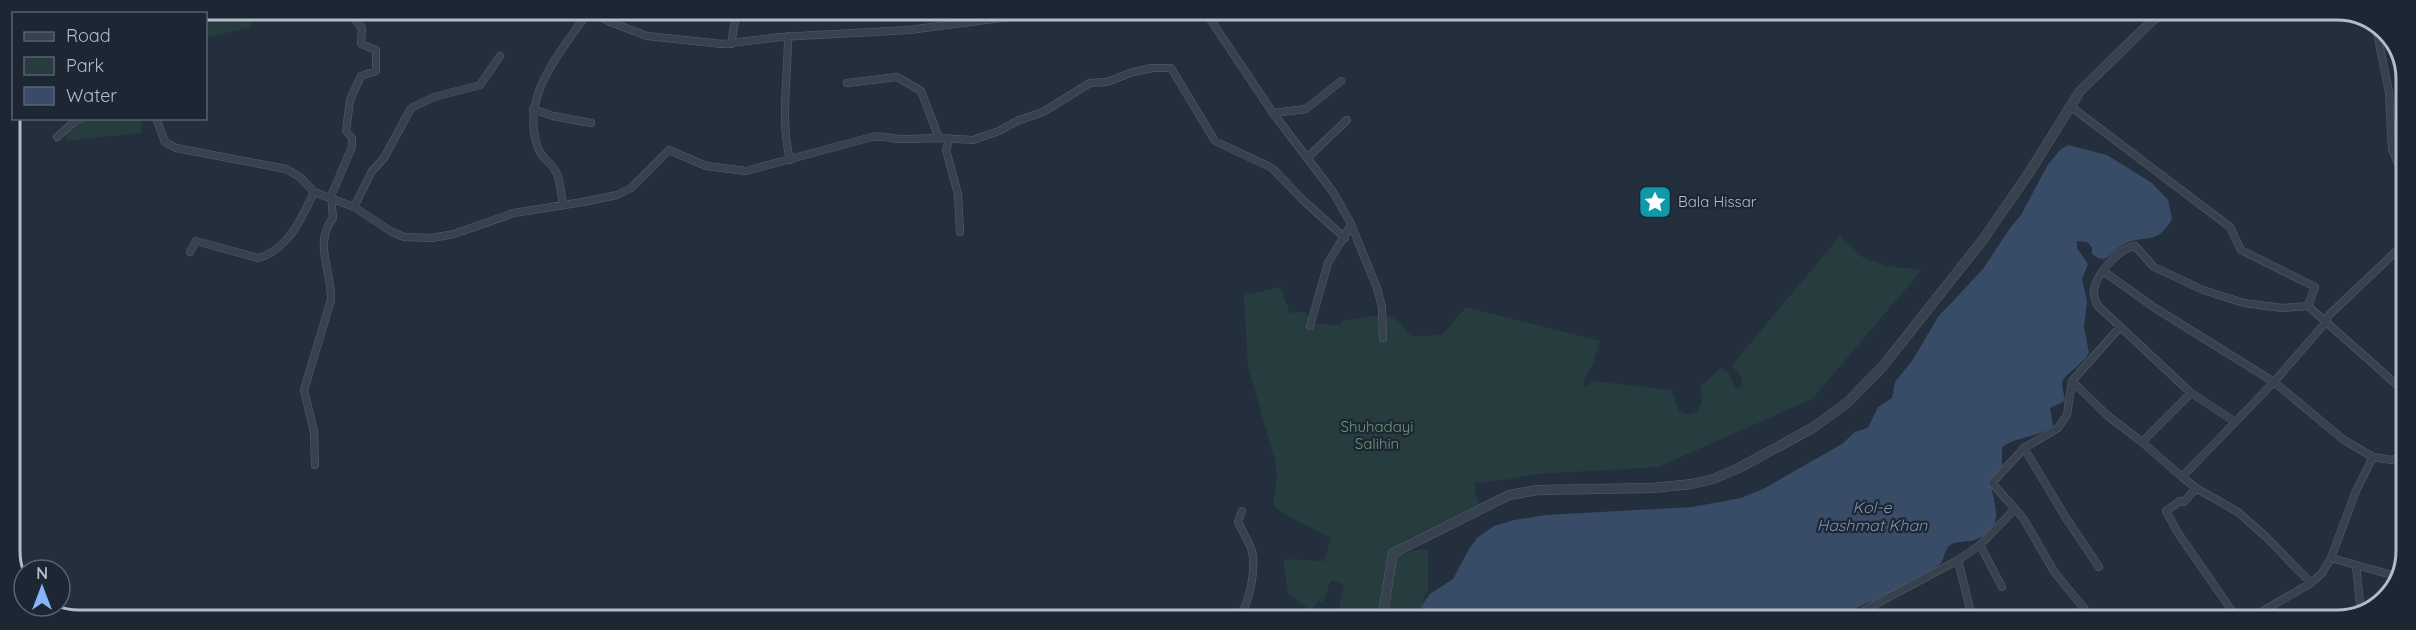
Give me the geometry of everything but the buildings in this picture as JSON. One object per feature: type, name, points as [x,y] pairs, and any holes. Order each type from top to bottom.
[{"type":"street","points":[[315,465],[314,432],[304,390],[332,300],[332,285],[322,242],[326,228],[333,218],[331,196],[352,147],[352,138],[346,131],[350,100],[361,76],[376,71],[376,50],[361,44],[362,28],[356,20]]},
{"type":"street","points":[[563,206],[557,172],[538,151],[532,128],[533,109],[537,92],[558,53],[566,45],[582,20]]},
{"type":"street","points":[[606,20],[647,36],[731,44],[788,36],[909,30],[985,20]]},
{"type":"street","points":[[731,44],[735,20]]},
{"type":"street","points":[[1211,20],[1273,113],[1333,192],[1351,225],[1377,288],[1382,307],[1383,339]]},
{"type":"street","points":[[1384,610],[1393,553],[1499,499],[1538,490],[1652,488],[1692,484],[1713,479],[1739,468],[1814,427],[1848,402],[1883,366],[1982,241],[2029,173],[2080,91],[2155,20]]},
{"type":"street","points":[[2377,35],[2389,92],[2392,149],[2396,159]]},
{"type":"street","points":[[788,36],[784,93],[790,160]]},
{"type":"street","points":[[354,207],[372,171],[384,158],[411,108],[434,97],[480,84],[500,56]]},
{"type":"street","points":[[157,120],[165,142],[176,148],[286,169],[300,177],[314,192],[331,196],[354,207],[404,237],[432,238],[453,234],[514,213],[617,195],[631,188],[669,150],[706,166],[746,171],[884,135],[905,139],[919,137],[973,140],[1043,112],[1090,83],[1107,82],[1133,72],[1152,68],[1171,68],[1215,141],[1272,168],[1345,238]]},
{"type":"street","points":[[847,83],[897,77],[910,83],[921,91],[939,138]]},
{"type":"street","points":[[1273,113],[1306,109],[1341,81]]},
{"type":"street","points":[[2070,106],[2230,227],[2241,249],[2315,287],[2308,306]]},
{"type":"street","points":[[533,109],[553,116],[591,123]]},
{"type":"street","points":[[57,137],[78,120]]},
{"type":"street","points":[[1307,158],[1347,120]]},
{"type":"street","points":[[949,140],[946,150],[958,194],[960,232]]},
{"type":"street","points":[[190,252],[196,241],[258,258],[265,256],[286,241],[300,222],[314,192]]},
{"type":"street","points":[[1310,326],[1328,263],[1351,225]]},
{"type":"street","points":[[2234,422],[2191,393],[2097,305],[2094,298],[2095,286],[2103,271],[2124,249],[2135,246],[2154,267],[2203,290],[2244,303],[2282,308],[2308,306],[2396,384]]},
{"type":"street","points":[[2182,477],[2274,382],[2326,322],[2329,315],[2396,251]]},
{"type":"street","points":[[2103,271],[2155,308],[2274,382],[2318,421],[2344,440],[2373,457],[2396,459]]},
{"type":"street","points":[[2084,608],[2055,573],[2023,518],[1992,483],[2024,448],[2058,428],[2067,416],[2072,381],[2120,327]]},
{"type":"street","points":[[2072,381],[2108,416],[2182,477],[2196,488],[2238,512],[2311,583]]},
{"type":"street","points":[[2142,442],[2191,393]]},
{"type":"street","points":[[2024,448],[2098,567]]},
{"type":"street","points":[[2265,610],[2311,583],[2322,573],[2331,558],[2356,491],[2373,457]]},
{"type":"street","points":[[2196,488],[2184,502],[2180,501],[2166,511],[2178,533],[2231,610]]},
{"type":"street","points":[[1865,610],[1958,560],[1980,545],[2015,509]]},
{"type":"street","points":[[1242,511],[1238,522],[1251,548],[1252,578],[1246,604],[1242,610]]},
{"type":"street","points":[[1980,545],[2002,587]]},
{"type":"street","points":[[2331,558],[2391,575]]},
{"type":"street","points":[[1958,560],[1970,610]]},
{"type":"street","points":[[2356,565],[2360,605]]},
{"type":"green space","points":[[207,20],[252,20],[251,27],[207,38]]},
{"type":"green space","points":[[69,120],[143,120],[141,133],[66,141]]},
{"type":"green space","name":"Shuhadayi Salihin","points":[[1840,236],[1862,257],[1887,266],[1922,270],[1812,399],[1658,467],[1539,474],[1475,483],[1479,504],[1401,542],[1404,553],[1421,549],[1428,550],[1428,588],[1420,610],[1339,610],[1344,585],[1331,580],[1323,603],[1318,601],[1312,610],[1288,593],[1283,559],[1324,561],[1331,538],[1284,514],[1273,505],[1277,476],[1275,461],[1248,366],[1244,295],[1280,287],[1290,313],[1305,312],[1316,324],[1341,325],[1342,321],[1384,316],[1395,319],[1412,336],[1442,335],[1466,307],[1600,341],[1593,364],[1582,385],[1588,386],[1592,381],[1672,390],[1678,410],[1688,415],[1697,412],[1702,401],[1700,387],[1721,368],[1728,373],[1736,389],[1742,386],[1742,378],[1732,365]]},
{"type":"water","name":"Kol-e Hashmat Khan","points":[[2068,145],[2107,155],[2152,183],[2168,200],[2172,219],[2161,233],[2123,245],[2104,259],[2092,254],[2092,247],[2087,242],[2077,241],[2077,248],[2088,264],[2082,279],[2087,302],[2084,327],[2089,353],[2063,379],[2065,401],[2050,408],[2053,426],[2002,447],[2002,467],[1990,482],[1996,509],[1995,524],[1985,536],[1950,545],[1941,563],[1912,585],[1854,610],[1420,610],[1430,594],[1453,579],[1477,538],[1494,526],[1546,515],[1692,507],[1741,498],[1765,488],[1842,444],[1855,432],[1868,428],[1878,407],[1892,398],[1895,382],[1912,361],[1938,317],[1983,269],[2021,215],[2047,166],[2060,150]]},
{"type":"place","name":"Bala Hissar","points":[[1655,202]]}]
